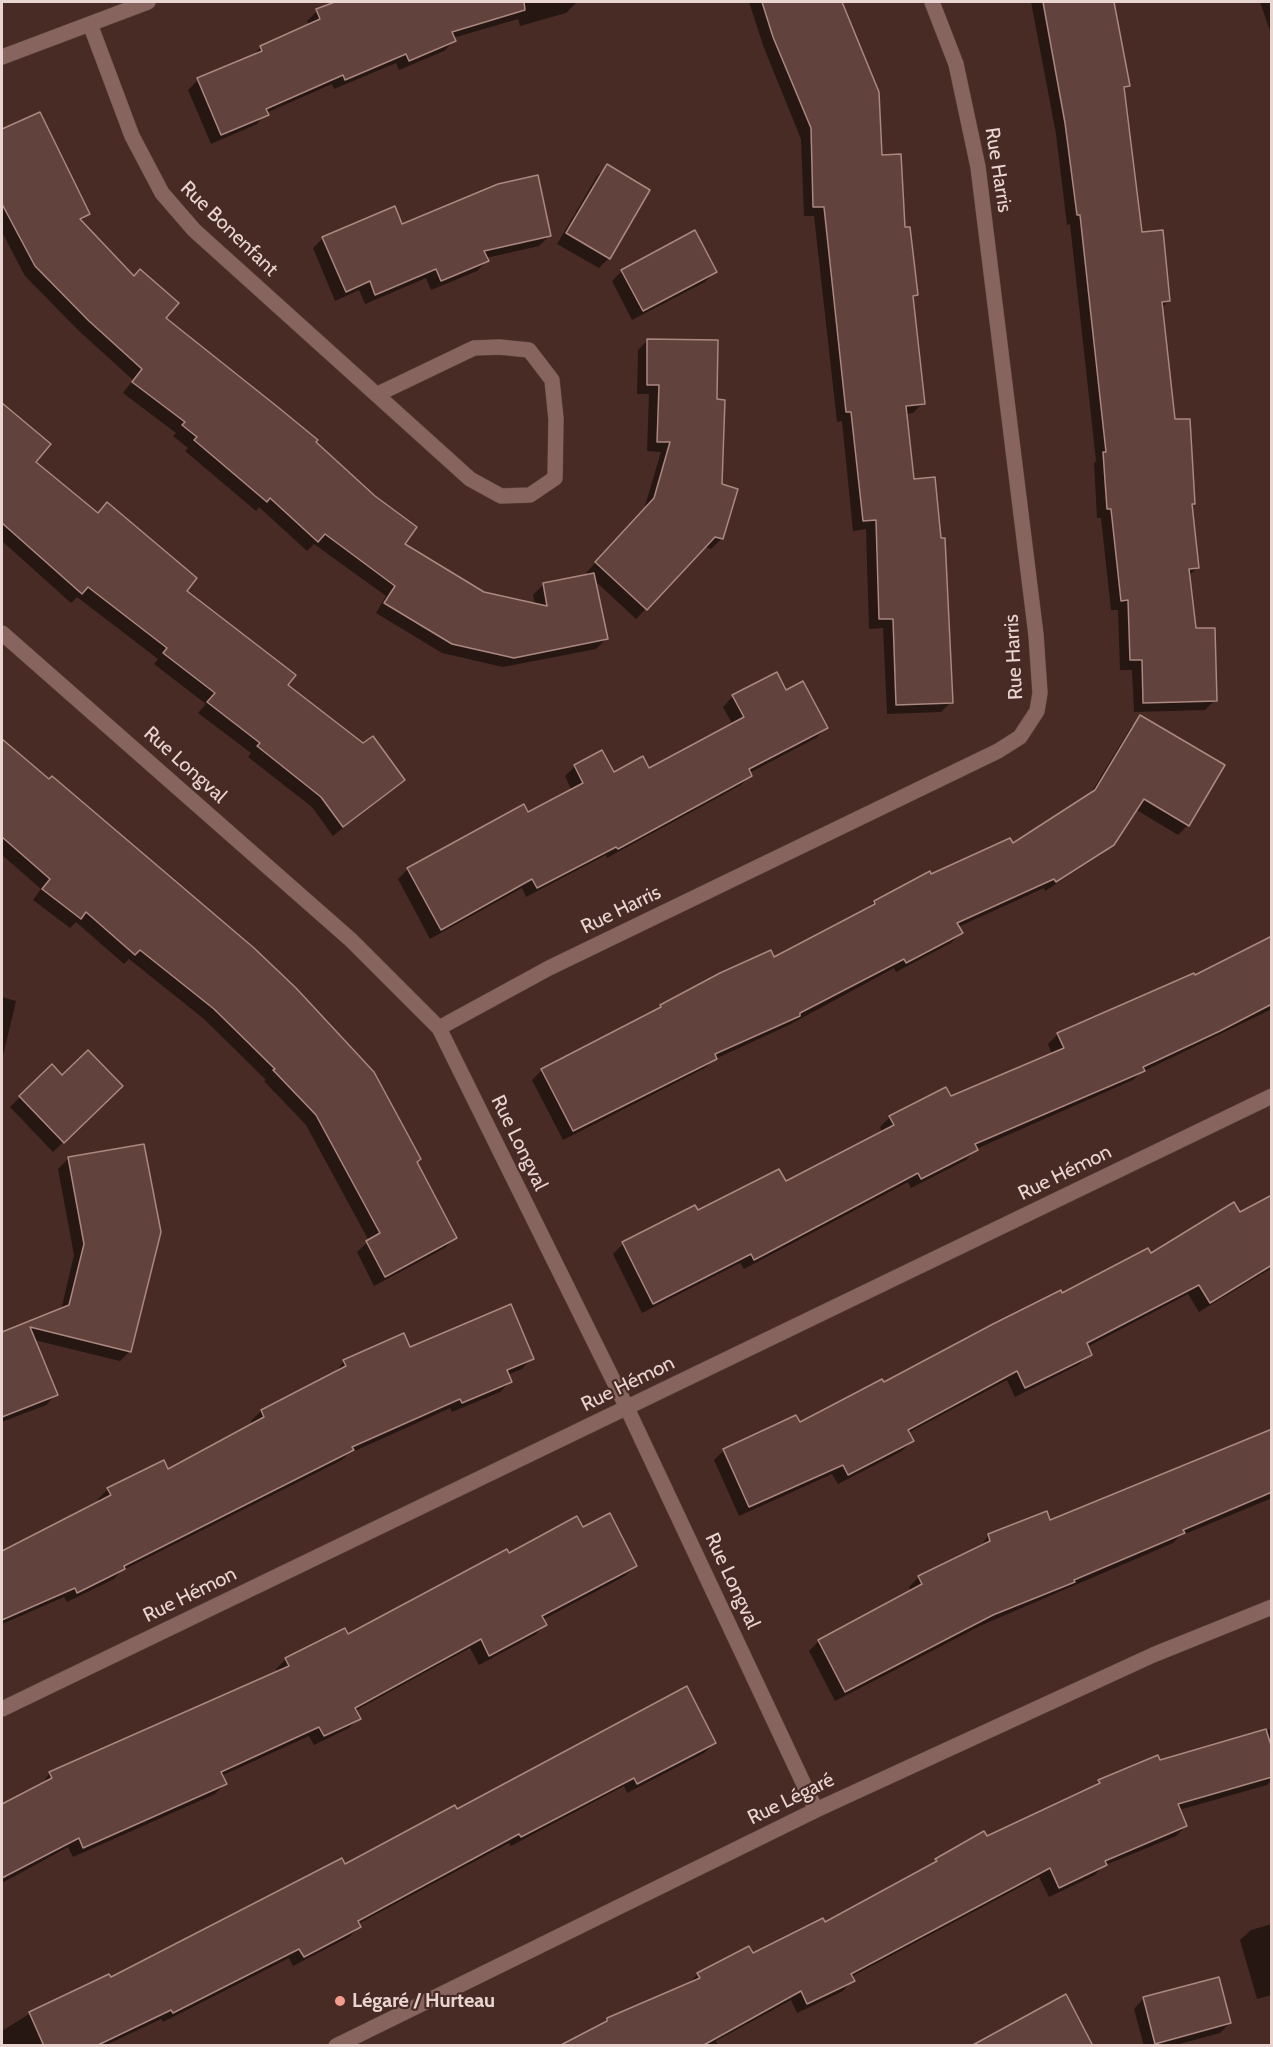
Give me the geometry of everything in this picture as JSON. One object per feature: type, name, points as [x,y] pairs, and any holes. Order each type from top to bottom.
[{"type":"street","points":[[2,57],[148,2]]},
{"type":"street","name":"Rue Harris","points":[[439,1028],[549,969],[998,751],[1020,737],[1037,711],[1040,693],[1036,635],[978,167],[956,64],[932,2]]},
{"type":"street","name":"Rue Bonenfant","points":[[90,24],[132,136],[162,193],[194,230],[470,479],[501,496],[530,495],[555,478],[556,419],[552,380],[529,350],[499,346],[474,348],[378,394]]},
{"type":"street","name":"Rue Longval","points":[[2,633],[351,940],[439,1028],[627,1408],[816,1810]]},
{"type":"street","name":"Rue Hémon","points":[[2,1709],[1272,1096]]},
{"type":"street","name":"Rue Légaré","points":[[336,2046],[816,1810],[1153,1656],[1272,1607]]},
{"type":"building","points":[[335,2],[524,2],[525,10],[452,32],[456,41],[409,61],[406,54],[345,80],[343,75],[266,109],[269,115],[221,135],[197,78],[262,51],[260,46],[320,19],[316,9]]},
{"type":"building","points":[[762,2],[842,2],[879,92],[882,155],[901,154],[905,227],[910,227],[918,295],[913,296],[925,404],[906,406],[914,479],[935,477],[941,538],[945,538],[953,703],[896,705],[893,619],[879,619],[876,520],[863,521],[851,412],[846,412],[824,207],[813,207],[811,128],[773,37]]},
{"type":"building","points":[[1043,2],[1114,2],[1130,86],[1124,87],[1142,232],[1163,230],[1170,301],[1162,302],[1175,419],[1190,419],[1195,504],[1192,504],[1199,568],[1189,569],[1196,628],[1215,628],[1217,701],[1143,703],[1142,660],[1130,660],[1128,600],[1121,601],[1111,509],[1107,509],[1103,452],[1106,452],[1080,215],[1077,215],[1065,123]]},
{"type":"building","points":[[40,112],[90,214],[80,219],[134,276],[140,269],[179,303],[166,318],[318,440],[316,442],[375,496],[417,527],[405,544],[484,592],[547,606],[543,583],[594,573],[608,639],[514,658],[452,644],[384,603],[395,586],[325,534],[318,542],[270,498],[267,502],[194,440],[197,437],[182,425],[185,422],[132,382],[142,369],[89,321],[35,266],[2,204],[2,129]]},
{"type":"building","points":[[607,164],[650,190],[610,259],[566,233]]},
{"type":"building","points":[[538,175],[551,236],[484,251],[489,261],[441,281],[436,269],[375,295],[370,281],[346,292],[322,237],[395,206],[402,224],[498,184]]},
{"type":"building","points":[[695,230],[717,272],[643,311],[621,270]]},
{"type":"building","points":[[647,339],[718,340],[717,399],[725,400],[722,484],[738,489],[723,539],[715,537],[647,610],[595,562],[654,498],[670,442],[657,442],[659,385],[647,385]]},
{"type":"building","points":[[2,403],[51,444],[36,462],[98,513],[107,502],[197,578],[187,591],[296,675],[288,685],[363,743],[373,736],[405,780],[343,827],[321,797],[257,746],[260,743],[207,702],[215,693],[163,653],[167,648],[88,587],[82,594],[2,523]]},
{"type":"building","points":[[777,672],[786,690],[803,681],[828,728],[749,769],[752,776],[618,849],[616,847],[537,888],[532,879],[441,930],[407,868],[524,804],[528,812],[583,783],[574,765],[602,750],[614,772],[643,756],[649,768],[744,717],[732,695]]},
{"type":"building","points":[[1140,715],[1225,765],[1189,826],[1144,799],[1114,845],[1056,882],[1054,879],[957,923],[963,933],[906,963],[904,959],[800,1013],[800,1016],[715,1054],[717,1059],[573,1131],[541,1069],[661,1007],[660,1005],[720,973],[771,950],[774,957],[875,904],[874,901],[930,871],[931,874],[1010,838],[1013,843],[1095,790]]},
{"type":"building","points":[[2,739],[49,779],[52,776],[254,948],[296,988],[374,1072],[421,1159],[417,1162],[457,1238],[385,1277],[366,1241],[380,1233],[316,1115],[273,1070],[275,1069],[214,1009],[140,950],[135,955],[86,912],[81,919],[42,889],[50,879],[2,837]]},
{"type":"building","points":[[1272,936],[1272,1004],[1143,1067],[1145,1071],[975,1144],[978,1150],[921,1179],[918,1173],[754,1260],[751,1254],[653,1304],[622,1242],[695,1205],[698,1210],[779,1169],[786,1181],[894,1125],[889,1116],[946,1087],[951,1096],[1064,1048],[1057,1033],[1194,973],[1195,975]]},
{"type":"building","points":[[88,1050],[123,1086],[64,1143],[19,1096],[52,1064],[62,1075]]},
{"type":"building","points":[[144,1144],[161,1232],[131,1352],[30,1327],[58,1395],[2,1417],[2,1332],[69,1305],[84,1244],[68,1157]]},
{"type":"building","points":[[1272,1195],[1272,1265],[1210,1303],[1199,1285],[1087,1343],[1092,1355],[1025,1388],[1017,1371],[908,1430],[914,1441],[848,1475],[843,1465],[749,1507],[723,1449],[796,1415],[800,1422],[1148,1248],[1151,1253],[1234,1202],[1240,1212]]},
{"type":"building","points":[[511,1304],[534,1359],[507,1370],[512,1382],[462,1403],[460,1399],[352,1447],[354,1450],[124,1566],[125,1569],[77,1593],[75,1588],[2,1620],[2,1551],[111,1495],[107,1488],[164,1460],[168,1469],[264,1417],[261,1410],[346,1366],[343,1360],[404,1333],[410,1347]]},
{"type":"building","points":[[1272,1429],[1272,1492],[1183,1530],[1185,1533],[1074,1580],[1075,1582],[993,1615],[845,1692],[818,1640],[922,1584],[918,1576],[990,1541],[988,1534],[1047,1511],[1050,1520]]},
{"type":"building","points":[[610,1513],[637,1566],[542,1616],[547,1625],[489,1656],[481,1639],[355,1708],[361,1719],[324,1736],[319,1727],[221,1772],[227,1784],[83,1848],[79,1838],[2,1878],[2,1804],[52,1778],[49,1772],[289,1666],[285,1658],[345,1628],[348,1634],[507,1549],[509,1553],[577,1516],[583,1527]]},
{"type":"building","points":[[687,1686],[716,1743],[637,1784],[634,1778],[521,1837],[519,1834],[358,1921],[361,1927],[304,1957],[299,1949],[173,2013],[171,2010],[96,2046],[44,2046],[29,2012],[109,1974],[111,1977],[342,1858],[345,1864],[455,1805],[457,1809]]},
{"type":"building","points":[[1266,1729],[1272,1749],[1272,1777],[1178,1804],[1187,1826],[1105,1861],[1107,1865],[1059,1888],[1050,1868],[851,1974],[855,1981],[807,2004],[801,1991],[702,2046],[559,2046],[607,2021],[607,2018],[700,1978],[697,1973],[749,1946],[753,1953],[823,1918],[825,1922],[937,1861],[935,1859],[984,1831],[987,1836],[1100,1783],[1098,1780],[1158,1755],[1160,1760]]},
{"type":"building","points":[[1219,1977],[1231,2023],[1155,2044],[1143,1997]]},
{"type":"building","points":[[1066,1994],[1093,2046],[971,2046]]},
{"type":"place","name":"Légaré / Hurteau","points":[[340,2001]]}]
